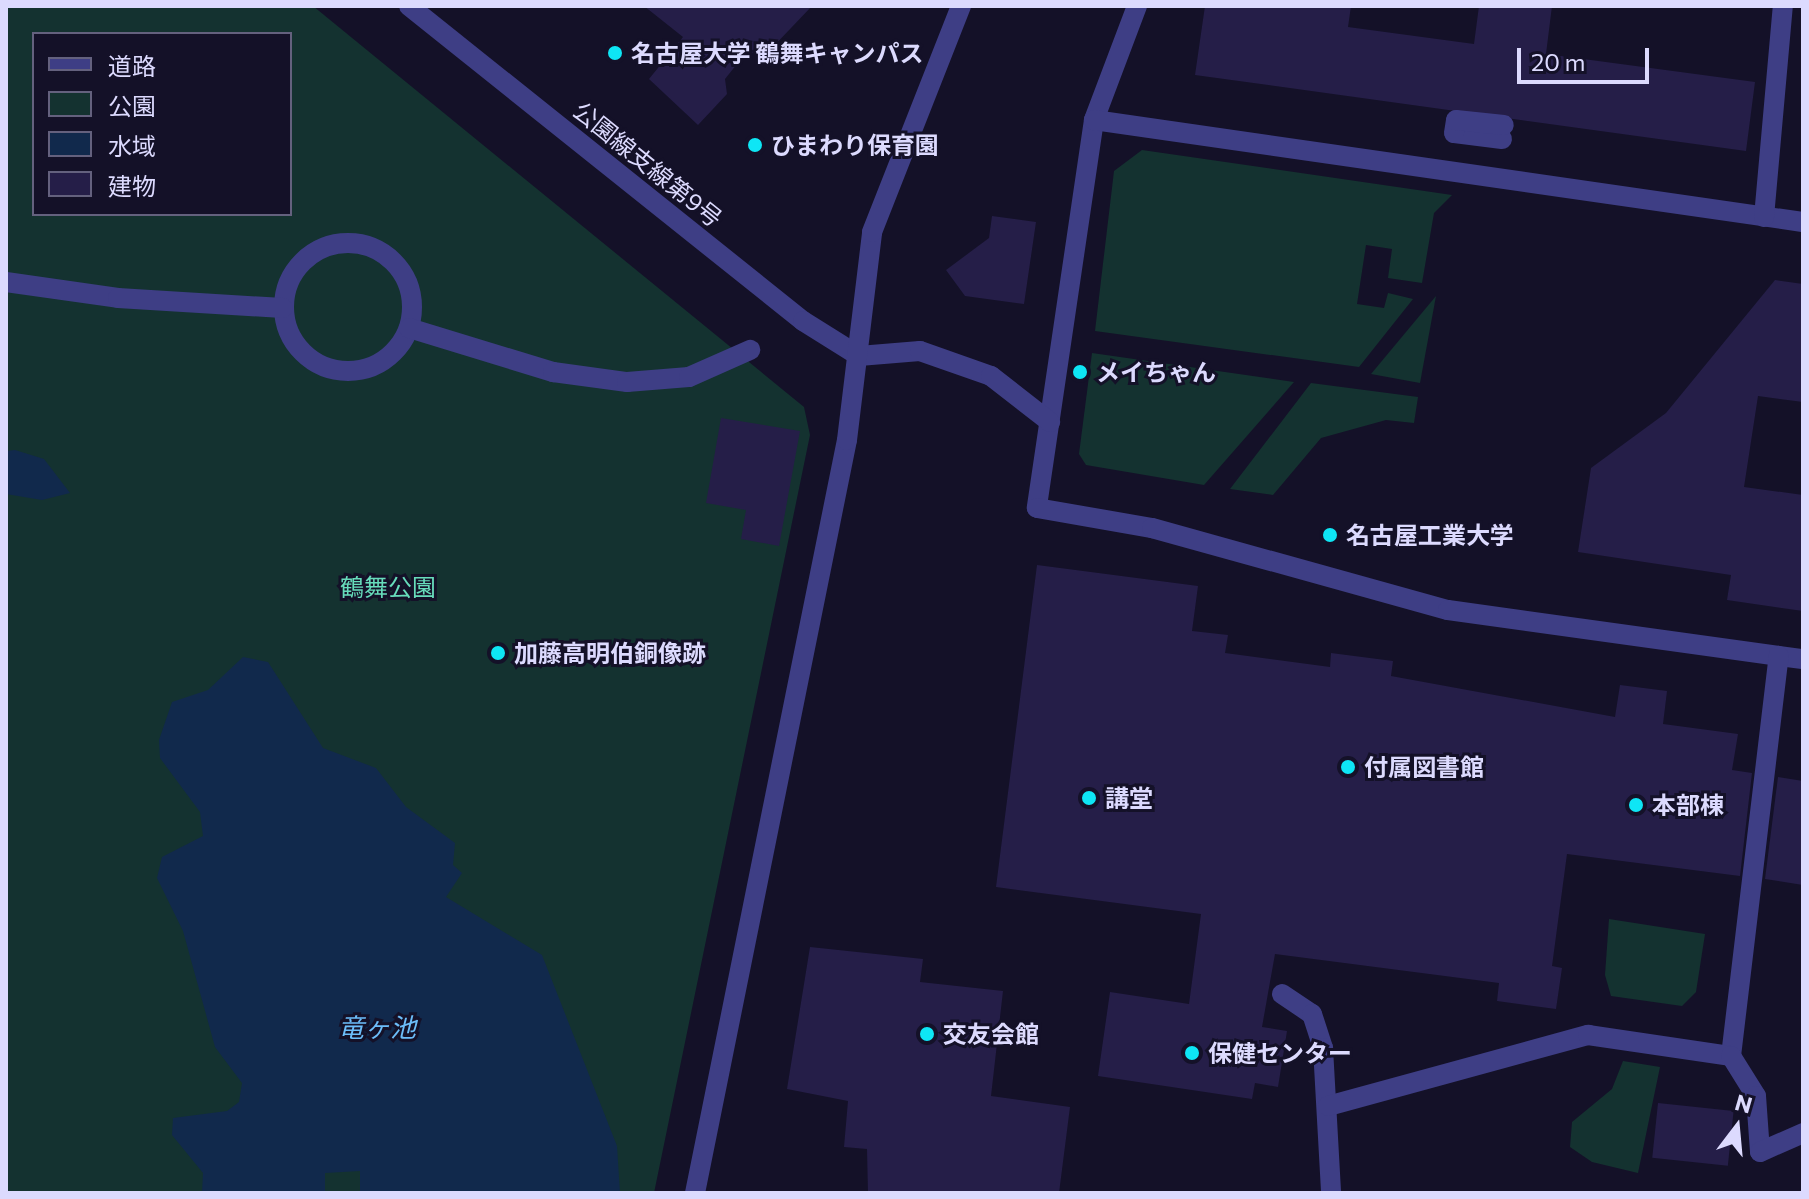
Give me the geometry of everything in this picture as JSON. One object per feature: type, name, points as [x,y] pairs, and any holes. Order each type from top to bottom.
[{"type":"street","name":"公園線支線第9号","points":[[409,6],[803,321],[859,356]]},
{"type":"street","points":[[695,1193],[859,356],[872,232],[961,6]]},
{"type":"street","points":[[1137,6],[1094,120],[1037,508],[1152,528],[1448,610],[1803,659]]},
{"type":"street","points":[[1764,217],[1783,6]]},
{"type":"street","points":[[1094,120],[1803,222]]},
{"type":"street","points":[[348,242],[386,255],[401,270],[413,309],[409,328],[382,362],[342,372],[307,358],[283,308],[295,269],[328,246],[348,242]]},
{"type":"street","points":[[6,282],[118,298],[283,308]]},
{"type":"street","points":[[409,328],[553,372],[627,382],[689,377],[750,350]]},
{"type":"street","points":[[859,356],[920,351],[991,376],[1050,422]]},
{"type":"street","points":[[1779,656],[1731,1056],[1756,1096],[1760,1152],[1803,1133]]},
{"type":"street","points":[[1282,994],[1312,1014],[1328,1106],[1331,1193]]},
{"type":"street","points":[[1328,1106],[1588,1035],[1731,1056]]},
{"type":"green space","name":"鶴舞公園","points":[[6,6],[313,6],[804,407],[810,435],[654,1193],[6,1193]]},
{"type":"green space","points":[[1142,150],[1452,195],[1434,213],[1422,283],[1388,278],[1392,249],[1366,245],[1357,304],[1384,308],[1388,293],[1413,299],[1359,367],[1095,331],[1114,171]]},
{"type":"green space","points":[[1436,296],[1420,383],[1371,374]]},
{"type":"green space","points":[[1092,353],[1294,382],[1204,485],[1086,465],[1079,454]]},
{"type":"green space","points":[[1311,383],[1418,397],[1414,423],[1386,420],[1321,438],[1273,495],[1230,489]]},
{"type":"green space","points":[[1609,919],[1705,934],[1696,992],[1682,1006],[1611,996],[1605,975]]},
{"type":"green space","points":[[1623,1061],[1660,1067],[1638,1173],[1592,1162],[1570,1147],[1572,1122],[1612,1089]]},
{"type":"water","points":[[15,450],[44,459],[70,493],[42,500],[6,494],[6,451]]},
{"type":"water","name":"竜ヶ池","points":[[243,657],[268,662],[323,748],[376,768],[406,807],[455,843],[453,865],[462,873],[446,897],[542,955],[617,1146],[620,1193],[360,1193],[360,1171],[325,1173],[325,1193],[202,1193],[203,1173],[172,1135],[173,1118],[227,1111],[239,1102],[242,1083],[215,1047],[183,931],[157,878],[162,857],[203,836],[200,812],[160,758],[159,740],[172,702],[208,690]]},
{"type":"building","name":"ひまわり保育園","points":[[644,6],[812,6],[770,50],[745,54],[725,79],[727,94],[698,125],[649,79],[683,37]]},
{"type":"building","points":[[1205,6],[1351,6],[1348,27],[1474,44],[1479,6],[1552,6],[1546,54],[1755,82],[1746,151],[1195,75]]},
{"type":"building","points":[[992,216],[1036,222],[1024,304],[965,296],[946,270],[989,238]]},
{"type":"building","points":[[1775,280],[1803,284],[1803,402],[1758,396],[1744,487],[1803,495],[1803,611],[1727,600],[1731,575],[1578,552],[1591,468],[1666,413]]},
{"type":"building","points":[[721,418],[800,431],[779,546],[741,539],[746,510],[706,503]]},
{"type":"building","points":[[1037,565],[1198,586],[1192,631],[1228,635],[1225,653],[1330,667],[1331,653],[1393,661],[1391,676],[1615,717],[1620,685],[1667,691],[1663,724],[1738,734],[1732,770],[1752,773],[1740,876],[1567,854],[1552,966],[1562,968],[1556,1009],[1497,1001],[1499,983],[1275,954],[1262,1027],[1287,1031],[1278,1087],[1255,1083],[1252,1099],[1098,1076],[1110,992],[1189,1004],[1201,914],[996,887]]},
{"type":"building","points":[[1778,777],[1803,781],[1803,885],[1765,879]]},
{"type":"building","points":[[810,947],[923,959],[920,982],[1003,991],[991,1096],[1070,1107],[1059,1193],[868,1193],[867,1149],[844,1147],[848,1101],[787,1089]]},
{"type":"building","points":[[1658,1103],[1734,1111],[1728,1166],[1652,1158]]},
{"type":"place","name":"名古屋大学 鶴舞キャンパス","points":[[615,53]]},
{"type":"place","name":"ひまわり保育園","points":[[755,145]]},
{"type":"place","name":"メイちゃん","points":[[1080,372]]},
{"type":"place","name":"名古屋工業大学","points":[[1330,535]]},
{"type":"place","name":"加藤高明伯銅像跡","points":[[498,653]]},
{"type":"place","name":"付属図書館","points":[[1348,767]]},
{"type":"place","name":"講堂","points":[[1089,798]]},
{"type":"place","name":"本部棟","points":[[1636,805]]},
{"type":"place","name":"交友会館","points":[[927,1034]]},
{"type":"place","name":"保健センター","points":[[1192,1053]]}]
